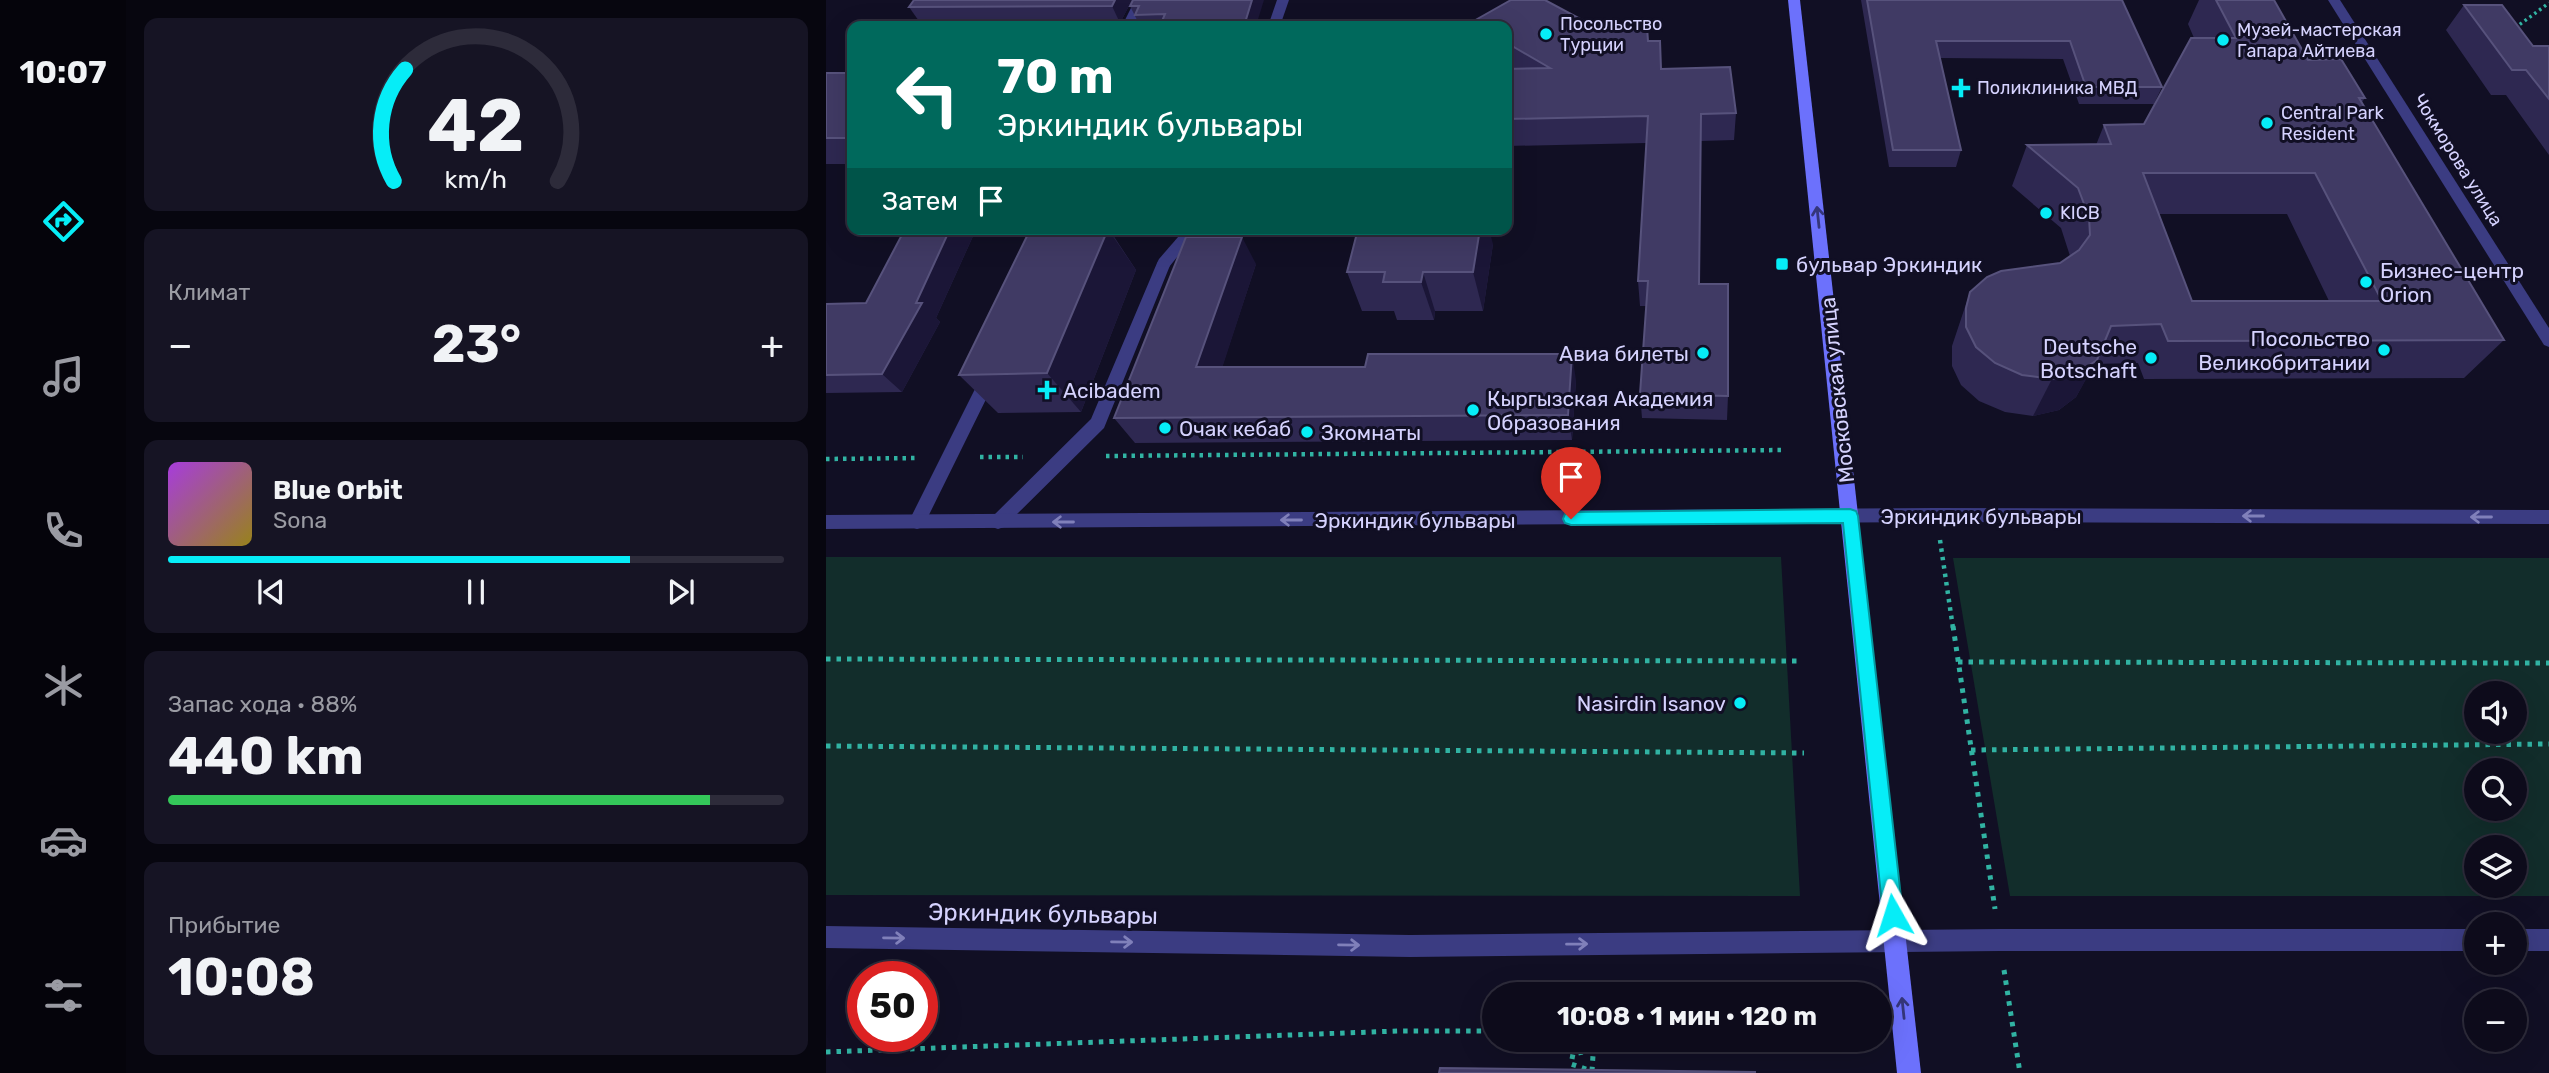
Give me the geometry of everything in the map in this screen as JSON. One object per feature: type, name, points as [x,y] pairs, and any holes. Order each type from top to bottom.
[{"type":"main road","name":"Московская улица","points":[[1794,0],[1909,1073]]},
{"type":"street","points":[[1130,21],[1141,0]]},
{"type":"street","points":[[1275,21],[1283,0]]},
{"type":"street","name":"Чокморова улица","points":[[2334,0],[2549,341]]},
{"type":"street","points":[[998,522],[1098,423],[1164,263],[1188,235]]},
{"type":"street","points":[[917,522],[997,362]]},
{"type":"street","name":"Эркиндик бульвары","points":[[826,522],[1936,515],[2549,517]]},
{"type":"street","name":"Эркиндик бульвары","points":[[826,937],[1410,946],[2000,940],[2464,940]]},
{"type":"street","points":[[2527,940],[2549,940]]},
{"type":"path","points":[[2508,33],[2549,3]]},
{"type":"path","points":[[826,459],[1784,450]]},
{"type":"path","points":[[1936,515],[2020,1073]]},
{"type":"path","points":[[826,659],[1798,661]]},
{"type":"path","points":[[1958,662],[2549,663]]},
{"type":"path","points":[[1971,750],[2549,744]]},
{"type":"path","points":[[826,746],[1804,753]]},
{"type":"path","points":[[826,1052],[1371,1032],[1482,1031]]},
{"type":"path","points":[[1593,1050],[1592,1071],[1571,1064],[1573,1054],[1593,1050]]},
{"type":"green space","points":[[826,557],[1781,557],[1800,896],[826,895]]},
{"type":"green space","points":[[1953,558],[2549,558],[2549,896],[2527,896],[2527,835],[2464,835],[2464,896],[2010,896]]},
{"type":"building","points":[[914,0],[1115,0],[1112,6],[909,7]]},
{"type":"building","points":[[1133,0],[1252,0],[1246,21],[1162,21],[1165,14],[1135,15],[1139,6],[1130,6]]},
{"type":"building","points":[[1511,0],[1545,0],[1597,28],[1647,27],[1648,41],[1660,41],[1661,69],[1730,67],[1736,113],[1701,114],[1699,284],[1728,284],[1728,396],[1640,394],[1648,281],[1638,281],[1648,116],[1512,119],[1512,69],[1550,68],[1512,46],[1512,21],[1474,21]]},
{"type":"building","points":[[1867,0],[2122,0],[2162,87],[2086,87],[2070,41],[1936,41],[1961,150],[1893,150]]},
{"type":"building","points":[[2216,0],[2274,0],[2308,60],[2341,59],[2365,98],[2359,98],[2504,340],[2168,341],[2161,324],[2111,326],[2097,360],[2079,372],[2052,379],[2022,375],[1995,363],[1976,347],[1966,327],[1966,308],[1970,292],[1987,277],[2001,271],[2060,263],[2079,250],[2090,235],[2089,217],[2078,188],[2027,145],[2111,144],[2104,125],[2144,124],[2191,38],[2236,38]],"holes":[[[2143,173],[2315,173],[2382,301],[2192,301]]]},
{"type":"building","points":[[2464,5],[2502,5],[2533,46],[2549,46],[2549,99],[2526,70],[2512,70]]},
{"type":"building","points":[[826,73],[847,73],[847,138],[826,138]]},
{"type":"building","points":[[902,235],[947,235],[916,303],[922,303],[882,374],[826,375],[826,304],[866,303]]},
{"type":"building","points":[[1028,235],[1105,235],[1047,373],[959,375]]},
{"type":"building","points":[[1356,235],[1479,235],[1473,272],[1423,272],[1421,282],[1383,282],[1385,272],[1347,272]]},
{"type":"building","points":[[1186,237],[1242,237],[1196,367],[1365,367],[1368,354],[1572,354],[1568,415],[1114,418]]},
{"type":"building","points":[[1440,1068],[1755,1072],[1755,1073],[1439,1073]]},
{"type":"place","name":"Посольство Турции","points":[[1546,34]]},
{"type":"place","name":"Музей-мастерская Гапара Айтиева","points":[[2223,40]]},
{"type":"place","name":"Поликлиника МВД","points":[[1961,88]]},
{"type":"place","name":"Central Park Resident","points":[[2267,123]]},
{"type":"place","name":"KICB","points":[[2046,213]]},
{"type":"place","name":"бульвар Эркиндик","points":[[1782,264]]},
{"type":"place","name":"Бизнес-центр Orion","points":[[2366,282]]},
{"type":"place","name":"Посольство Великобритании","points":[[2384,350]]},
{"type":"place","name":"Авиа билеты","points":[[1703,353]]},
{"type":"place","name":"Deutsche Botschaft","points":[[2151,358]]},
{"type":"place","name":"Acibadem","points":[[1047,390]]},
{"type":"place","name":"Кыргызская Академия Образования","points":[[1473,410]]},
{"type":"place","name":"Очак кебаб","points":[[1165,428]]},
{"type":"place","name":"Зкомнаты","points":[[1307,432]]},
{"type":"place","name":"Nasirdin Isanov","points":[[1740,703]]},
{"type":"route","points":[[1571,519],[1850,516],[1893,915]]}]
